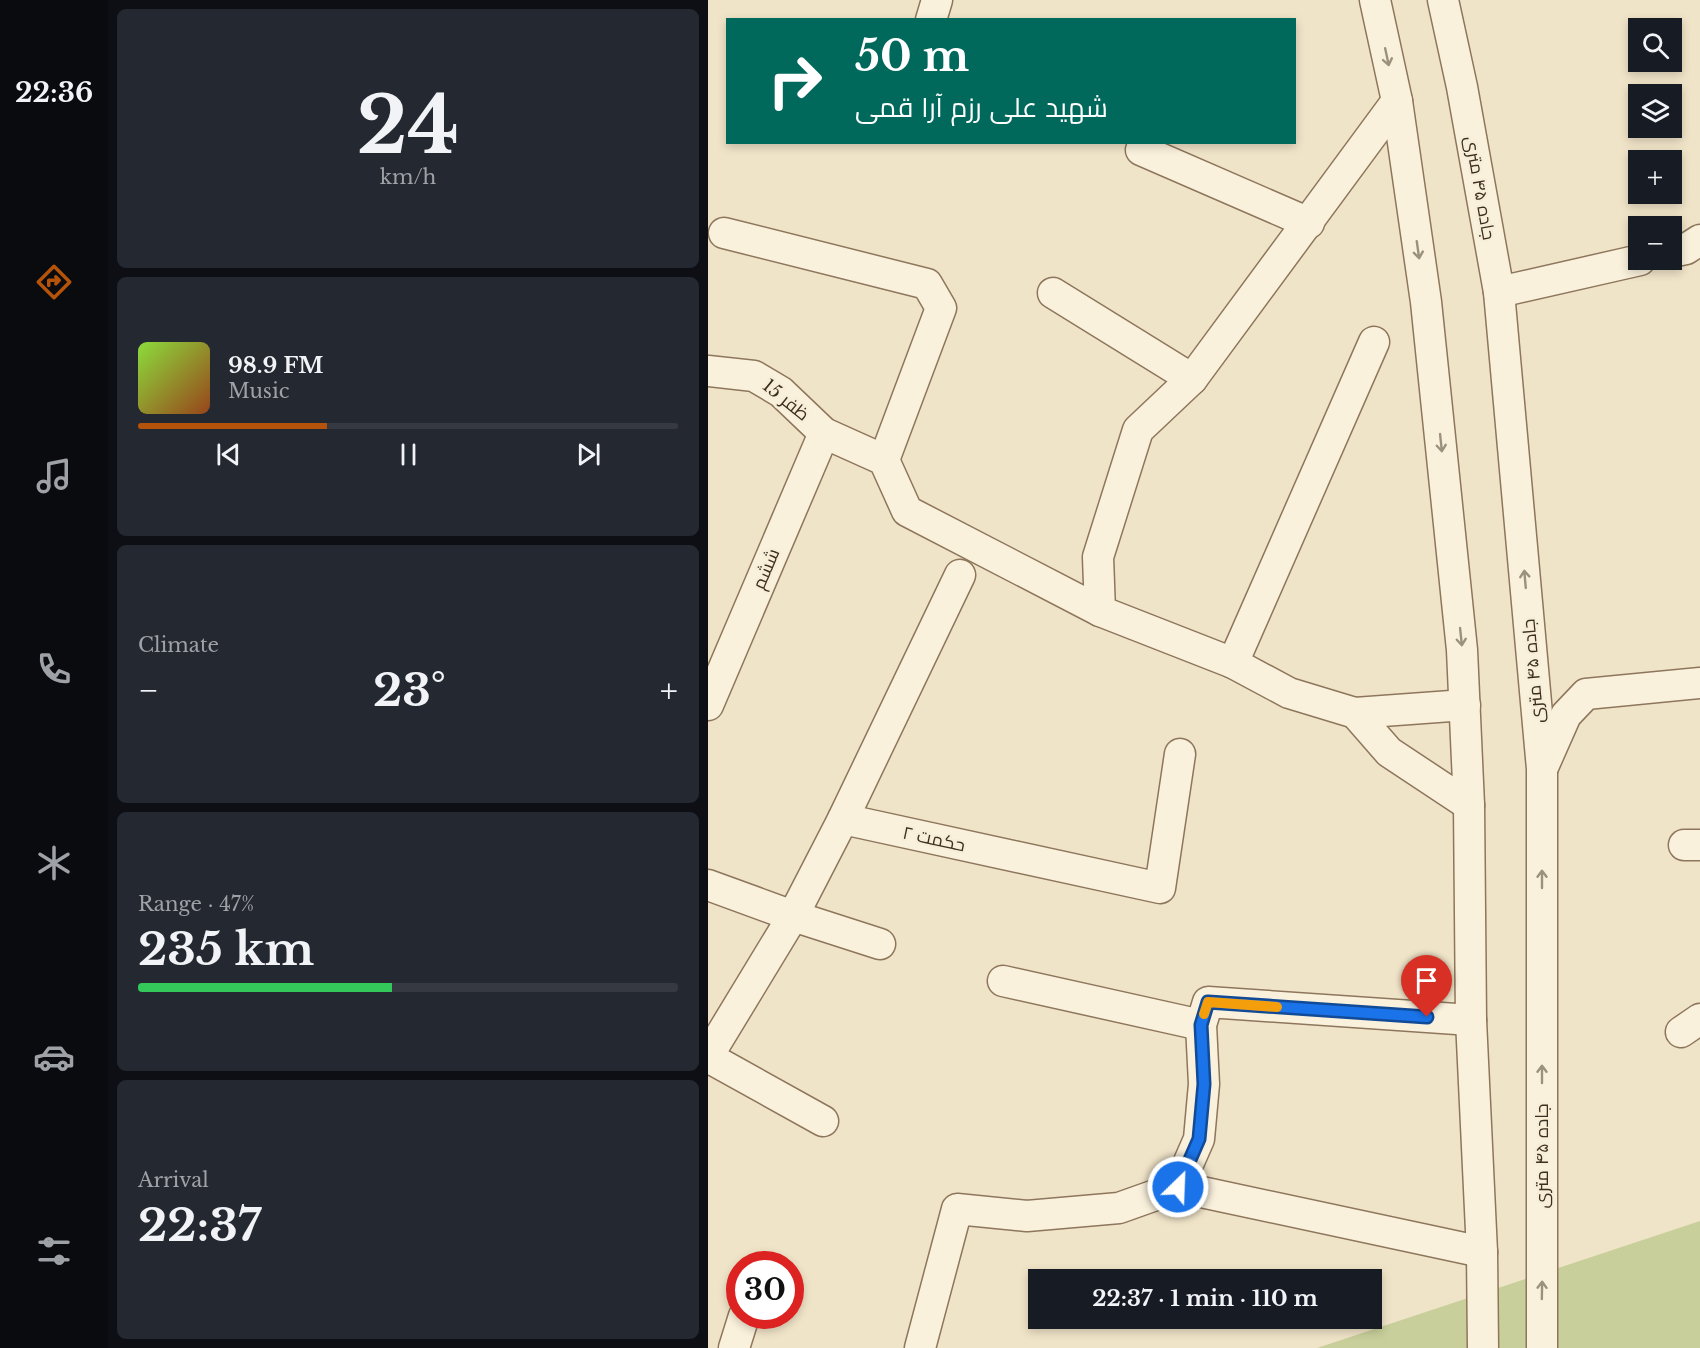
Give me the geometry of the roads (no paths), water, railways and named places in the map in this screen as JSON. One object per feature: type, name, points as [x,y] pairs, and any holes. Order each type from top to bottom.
[{"type":"street","points":[[932,18],[937,0]]},
{"type":"street","points":[[1375,0],[1397,101],[1426,302],[1462,650],[1469,805],[1471,1020],[1482,1252],[1483,1348]]},
{"type":"street","name":"جاده ۴۵ متری","points":[[1443,0],[1462,87],[1499,292],[1542,769],[1542,1348]]},
{"type":"street","points":[[1100,611],[1098,557],[1138,430],[1191,379],[1309,223],[1397,101]]},
{"type":"street","points":[[1141,150],[1309,223]]},
{"type":"street","points":[[724,233],[927,284],[941,308],[884,460],[908,511],[1100,611],[1233,663],[1289,693],[1355,712],[1465,705]]},
{"type":"street","points":[[1682,250],[1700,240]]},
{"type":"street","points":[[1499,292],[1628,263]]},
{"type":"street","points":[[1053,293],[1191,379]]},
{"type":"street","points":[[1233,663],[1374,342]]},
{"type":"street","name":"ظفر 15","points":[[708,371],[754,376],[781,392],[824,433],[884,460]]},
{"type":"street","name":"ششم","points":[[708,705],[824,433]]},
{"type":"street","points":[[823,1121],[708,1056],[793,916],[843,819],[960,575]]},
{"type":"street","points":[[1542,769],[1566,715],[1586,694],[1700,683]]},
{"type":"street","points":[[1355,712],[1389,752],[1469,805]]},
{"type":"street","name":"حکمت ۲","points":[[843,819],[1160,888],[1180,754]]},
{"type":"street","points":[[708,885],[880,944]]},
{"type":"street","points":[[1004,981],[1201,1025]]},
{"type":"street","points":[[1178,1187],[1199,1139],[1204,1084],[1201,1025],[1208,1002],[1471,1020]]},
{"type":"street","points":[[920,1348],[957,1209],[1027,1216],[1119,1208],[1178,1187],[1482,1252]]},
{"type":"street","points":[[734,1348],[740,1329]]}]
